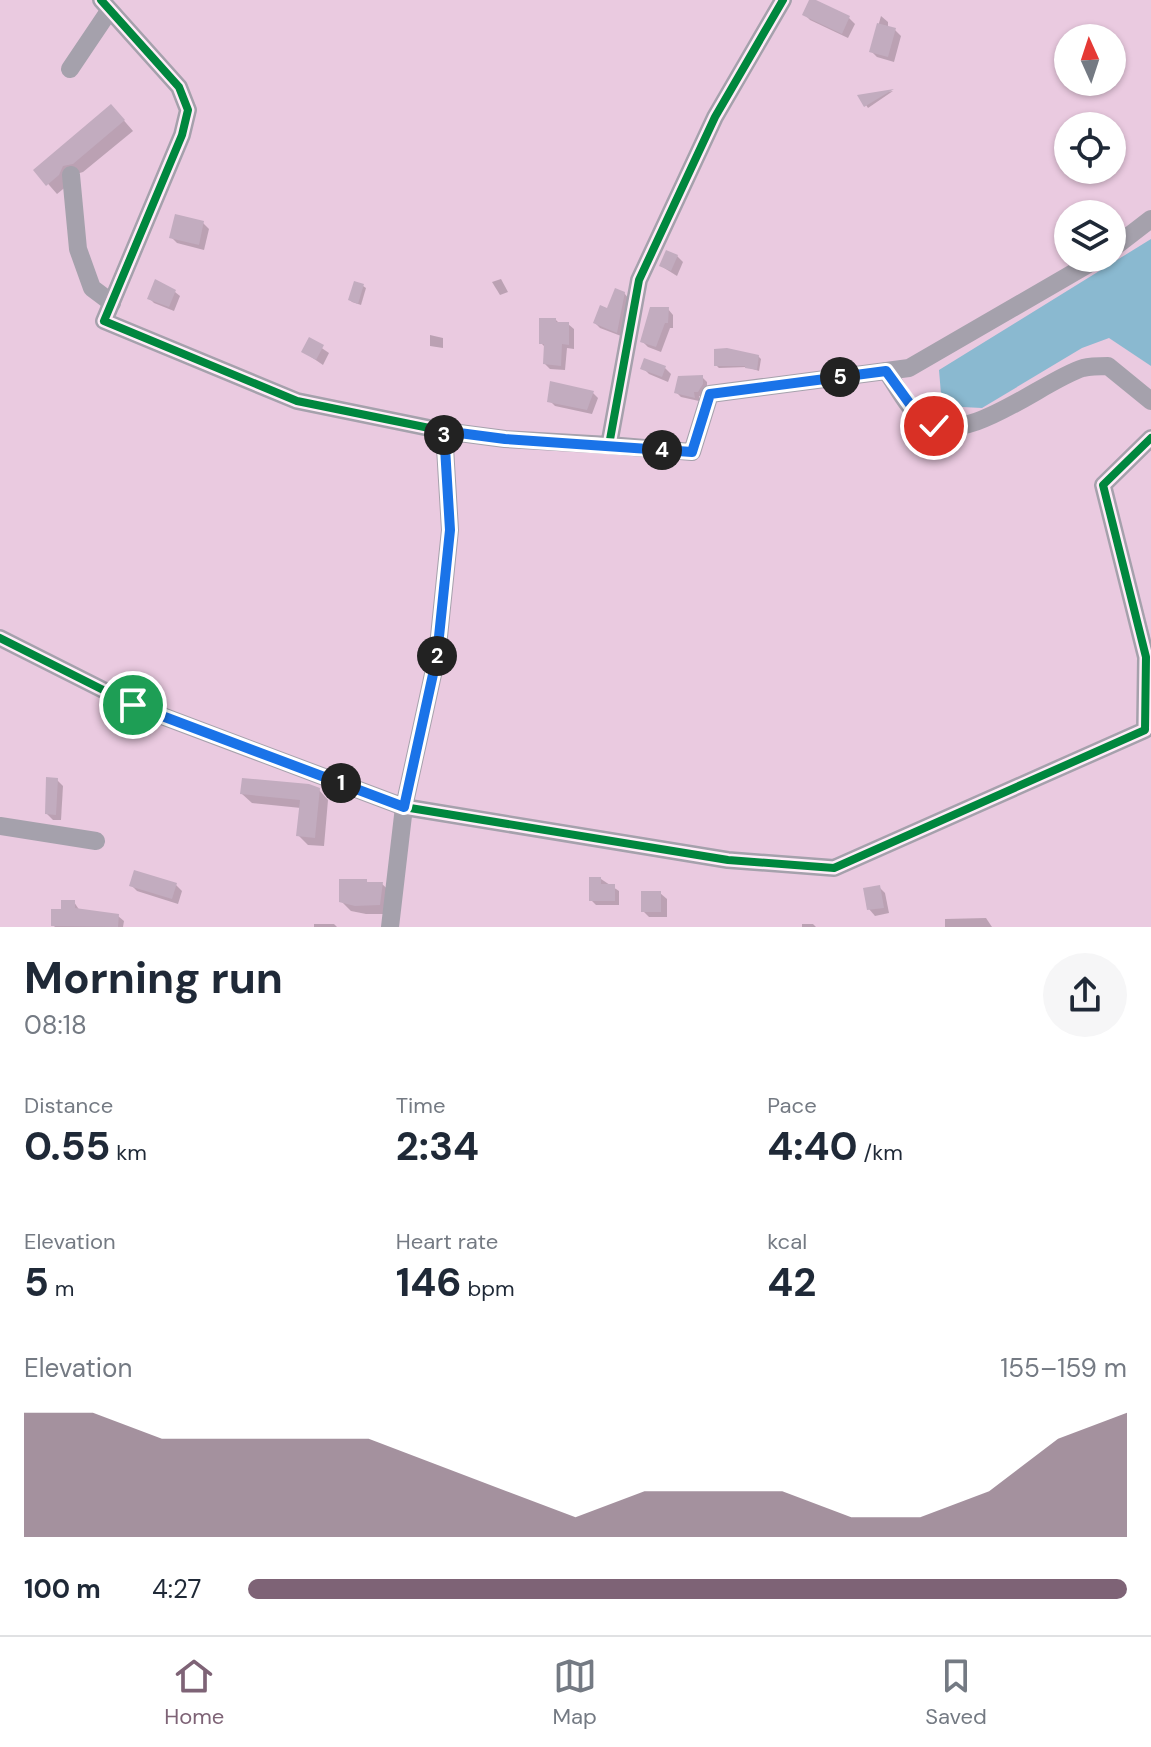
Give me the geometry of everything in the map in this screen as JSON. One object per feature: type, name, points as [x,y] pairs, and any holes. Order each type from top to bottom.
[{"type":"street","points":[[609,445],[639,280],[715,117],[783,0]]},
{"type":"street","points":[[70,69],[105,5],[179,87],[188,110],[182,135],[104,321],[297,401],[444,431],[505,439],[692,452],[710,394],[909,368],[1075,272]]},
{"type":"street","points":[[71,175],[78,249],[92,288],[112,303]]},
{"type":"street","points":[[1126,238],[1151,219]]},
{"type":"street","points":[[886,371],[920,418],[934,426],[963,426],[1010,408],[1083,368],[1108,366],[1151,401]]},
{"type":"street","points":[[390,927],[404,807],[437,656],[450,530],[444,431]]},
{"type":"street","points":[[0,638],[133,705],[404,807],[728,860],[834,868],[1145,730],[1146,657],[1103,485],[1151,438]]},
{"type":"street","points":[[0,826],[96,841]]},
{"type":"water","points":[[1151,239],[1151,366],[1109,338],[1082,348],[982,408],[942,406],[939,370],[1098,272],[1126,272],[1126,254]]},
{"type":"building","points":[[809,0],[816,0],[850,16],[842,34],[802,15]]},
{"type":"building","points":[[877,23],[896,28],[888,57],[869,52]]},
{"type":"building","points":[[894,89],[864,107],[857,95]]},
{"type":"building","points":[[111,104],[125,120],[73,164],[63,166],[59,175],[46,186],[33,170]]},
{"type":"building","points":[[175,214],[204,221],[199,245],[169,238]]},
{"type":"building","points":[[666,250],[678,255],[671,271],[659,266]]},
{"type":"building","points":[[155,279],[176,290],[169,307],[147,299]]},
{"type":"building","points":[[354,281],[364,284],[358,304],[348,300]]},
{"type":"building","points":[[615,288],[625,292],[617,333],[593,323],[600,305],[607,308]]},
{"type":"building","points":[[650,307],[669,307],[668,323],[665,323],[656,347],[640,342]]},
{"type":"building","points":[[539,318],[569,322],[569,345],[562,344],[561,366],[543,364],[544,344],[539,344]]},
{"type":"building","points":[[309,337],[324,345],[316,360],[301,352]]},
{"type":"building","points":[[727,348],[759,355],[757,370],[745,366],[714,366],[714,349]]},
{"type":"building","points":[[644,358],[666,366],[662,377],[640,369]]},
{"type":"building","points":[[703,375],[703,384],[698,392],[694,392],[695,398],[674,393],[678,376]]},
{"type":"building","points":[[550,381],[594,391],[587,410],[547,402]]},
{"type":"building","points":[[46,777],[58,778],[56,815],[45,814]]},
{"type":"building","points":[[242,778],[309,784],[320,788],[315,838],[296,836],[300,800],[240,794]]},
{"type":"building","points":[[134,870],[177,883],[172,899],[129,886]]},
{"type":"building","points":[[589,877],[601,877],[601,884],[615,884],[615,901],[589,901]]},
{"type":"building","points":[[339,879],[383,882],[380,905],[355,906],[339,902]]},
{"type":"building","points":[[880,885],[884,908],[867,910],[863,888]]},
{"type":"building","points":[[641,891],[661,891],[661,912],[641,912]]},
{"type":"building","points":[[61,900],[75,900],[75,908],[119,914],[118,927],[51,926],[51,909],[61,909]]},
{"type":"cycle path","points":[[101,0],[179,87],[188,110],[182,135],[104,321],[297,401],[444,431],[505,439],[609,445],[639,280],[715,117],[783,0]]},
{"type":"cycle path","points":[[0,638],[133,705],[404,807],[728,860],[834,868],[1145,730],[1146,657],[1103,485],[1151,438]]},
{"type":"route","points":[[133,705],[404,807],[437,656],[450,530],[444,431],[505,439],[692,452],[710,394],[886,371],[920,418],[934,426]]}]
